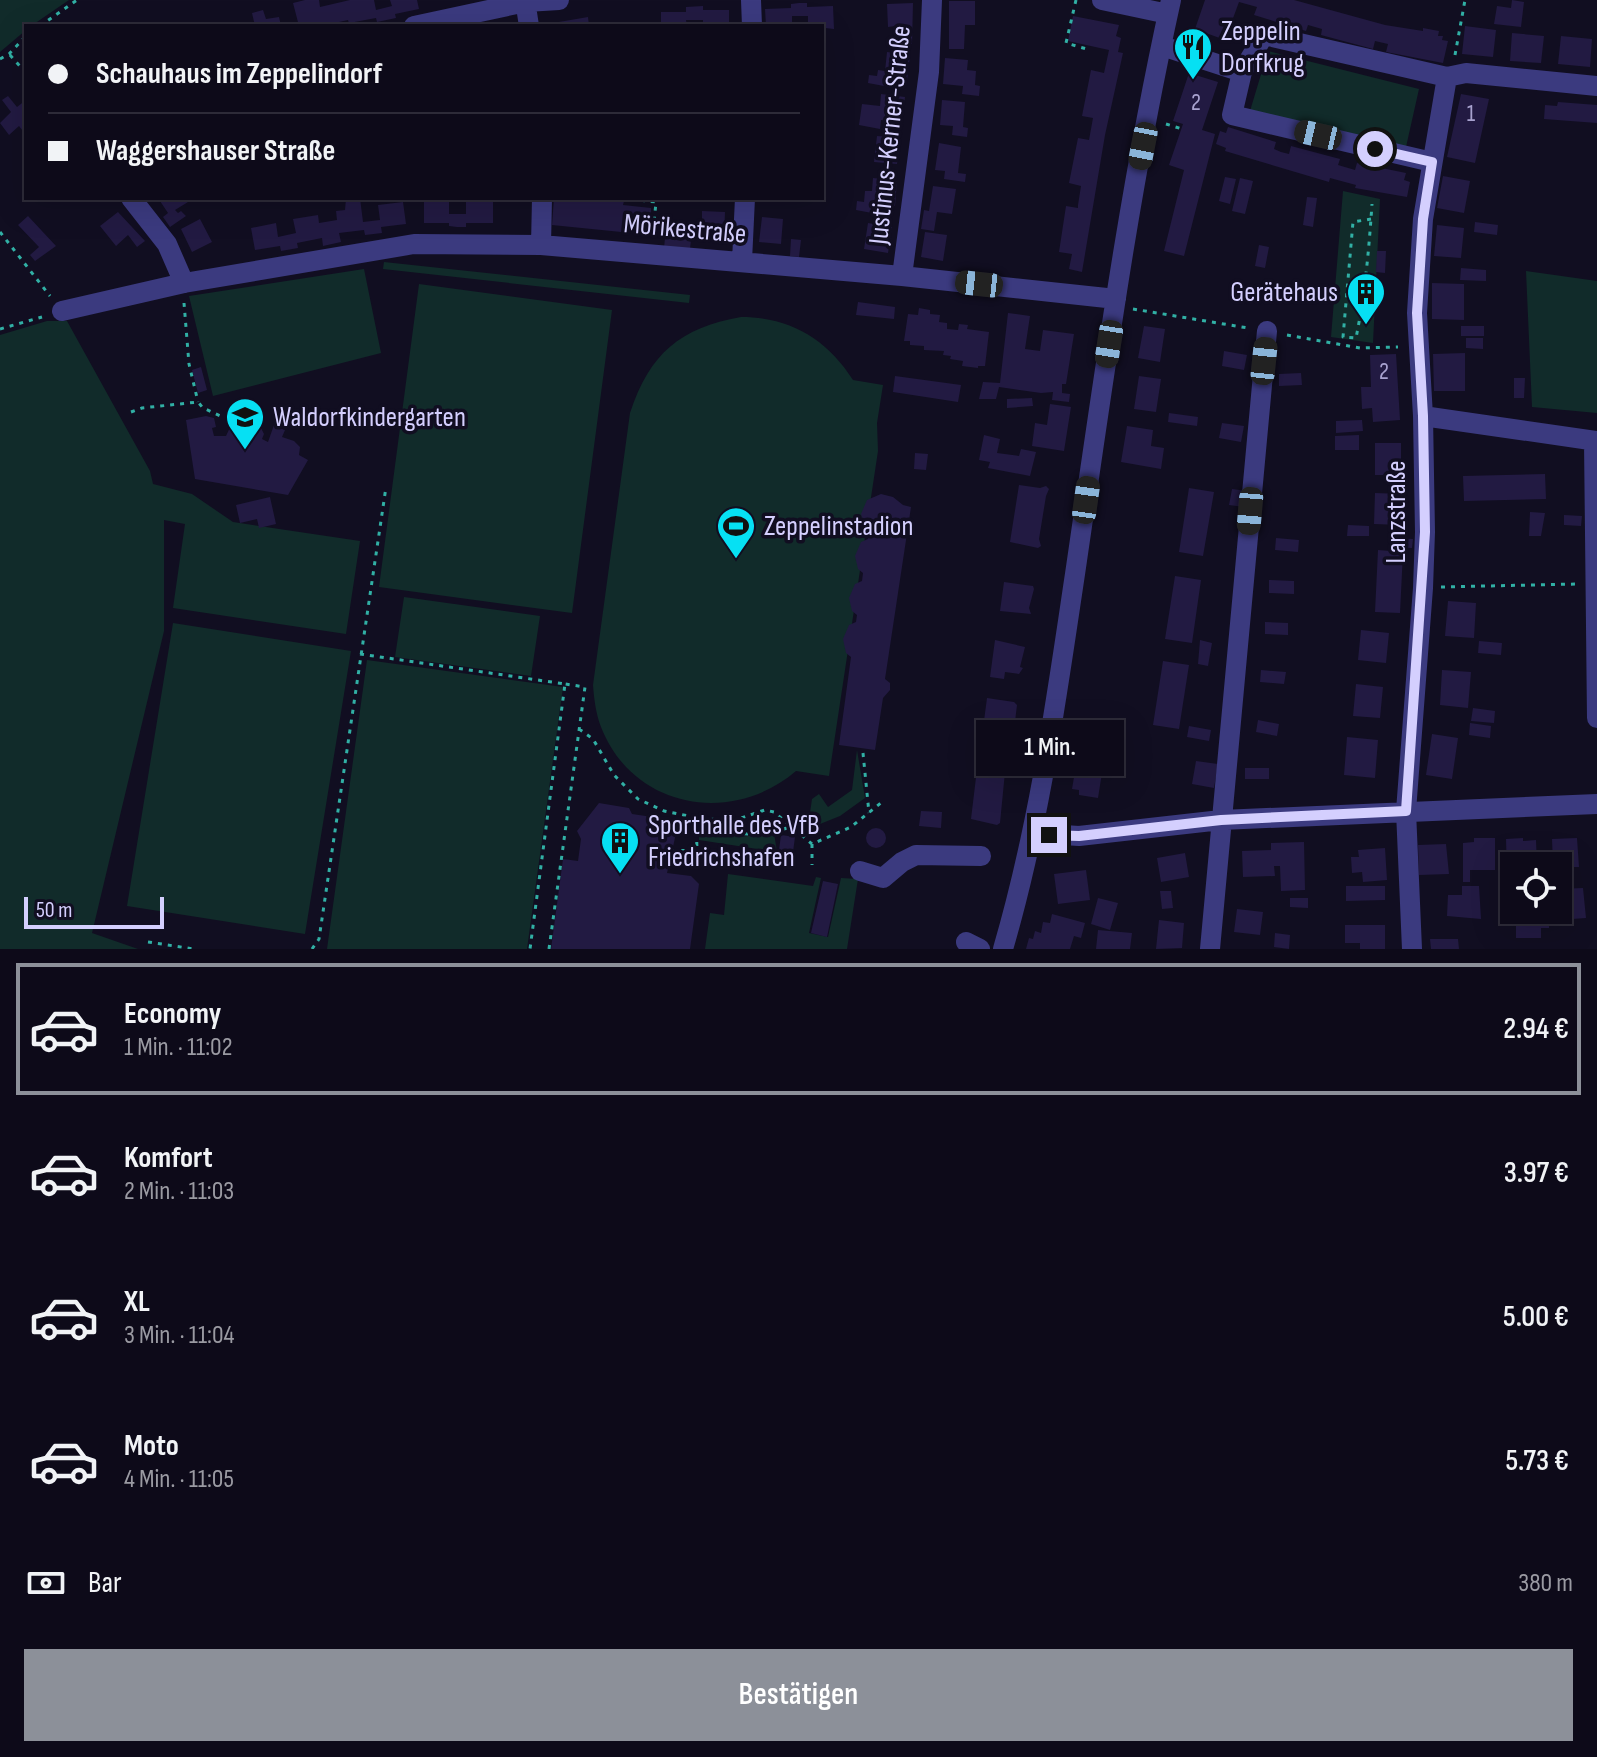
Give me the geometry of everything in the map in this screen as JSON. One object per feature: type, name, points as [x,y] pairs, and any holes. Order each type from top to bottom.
[{"type":"street","points":[[423,24],[525,1],[559,0]]},
{"type":"street","points":[[751,0],[752,24]]},
{"type":"street","name":"Justinus-Kerner-Straße","points":[[902,276],[929,72],[932,0]]},
{"type":"street","points":[[1003,949],[1044,781],[1116,299],[1169,7],[1102,0]]},
{"type":"street","points":[[525,1],[529,24]]},
{"type":"street","points":[[1432,162],[1232,115],[1242,72],[1264,35],[1447,77],[1466,73],[1597,86]]},
{"type":"street","points":[[1162,46],[1242,72]]},
{"type":"street","name":"Lanzstraße","points":[[1412,949],[1406,811],[1423,588],[1423,416],[1417,313],[1423,219],[1447,77]]},
{"type":"street","points":[[133,200],[167,244],[184,283]]},
{"type":"street","points":[[541,245],[542,200]]},
{"type":"street","points":[[742,261],[745,200]]},
{"type":"street","name":"Mörikestraße","points":[[62,311],[184,283],[414,244],[541,245],[902,276],[1116,299]]},
{"type":"street","points":[[1210,949],[1267,331]]},
{"type":"street","points":[[1423,416],[1596,441],[1597,718]]},
{"type":"street","points":[[1033,833],[1079,836],[1221,820],[1597,804]]},
{"type":"street","points":[[860,871],[883,878],[916,855],[981,856]]},
{"type":"path","points":[[43,24],[77,0]]},
{"type":"path","points":[[1076,0],[1066,43],[1090,50]]},
{"type":"path","points":[[1447,77],[1454,62],[1465,0]]},
{"type":"path","points":[[0,59],[24,38]]},
{"type":"path","points":[[9,54],[24,71]]},
{"type":"path","points":[[1164,123],[1182,129]]},
{"type":"path","points":[[638,200],[656,202],[651,254]]},
{"type":"path","points":[[1371,219],[1353,222],[1343,337],[1356,338],[1362,309],[1371,219],[1372,204]]},
{"type":"path","points":[[0,232],[62,311],[0,329]]},
{"type":"path","points":[[184,283],[189,364],[198,402],[203,408],[225,418]]},
{"type":"path","points":[[131,412],[198,402]]},
{"type":"path","points":[[312,949],[319,939],[386,487]]},
{"type":"path","points":[[1423,588],[1595,584]]},
{"type":"path","points":[[360,654],[585,687],[549,949]]},
{"type":"path","points":[[530,949],[565,684]]},
{"type":"path","points":[[579,729],[593,739],[614,775],[638,799],[664,811],[696,818],[735,820],[765,810],[779,814],[812,844],[812,865]]},
{"type":"path","points":[[863,753],[869,815]]},
{"type":"path","points":[[812,844],[851,827],[882,802]]},
{"type":"path","points":[[671,851],[697,850],[696,818]]},
{"type":"path","points":[[695,825],[718,832],[746,834],[792,826]]},
{"type":"path","points":[[148,942],[194,949]]},
{"type":"green space","points":[[0,0],[69,0],[34,24],[24,24],[24,32],[0,52]]},
{"type":"green space","points":[[1268,51],[1419,89],[1406,147],[1250,111]]},
{"type":"green space","points":[[1343,191],[1380,199],[1373,343],[1331,337]]},
{"type":"green space","points":[[384,262],[690,295],[689,303],[383,269]]},
{"type":"green space","points":[[364,269],[381,353],[213,396],[189,296]]},
{"type":"green space","points":[[1526,271],[1597,281],[1597,413],[1532,407]]},
{"type":"green space","points":[[419,284],[612,310],[572,613],[379,587]]},
{"type":"green space","name":"Zeppelinstadion","points":[[741,317],[776,321],[806,333],[831,353],[853,380],[883,385],[877,423],[878,451],[829,776],[796,771],[771,788],[743,799],[715,803],[686,800],[660,791],[636,776],[616,755],[601,727],[593,685],[630,413],[638,392],[658,359],[684,336]]},
{"type":"green space","points":[[47,321],[67,321],[150,471],[153,484],[192,494],[233,522],[360,541],[346,634],[173,608],[185,524],[164,520],[164,631],[92,933],[138,949],[0,949],[0,335]]},
{"type":"green space","points":[[404,597],[540,616],[531,676],[395,657]]},
{"type":"green space","points":[[173,623],[351,651],[305,934],[127,906]]},
{"type":"green space","points":[[367,660],[563,687],[527,949],[327,949]]},
{"type":"green space","points":[[857,750],[865,798],[840,816],[820,824],[810,813],[812,799],[819,794],[828,807],[852,790]]},
{"type":"green space","points":[[699,828],[739,837],[774,833],[777,852],[699,840]]},
{"type":"green space","points":[[728,874],[813,886],[816,877],[821,878],[809,933],[828,937],[841,878],[858,879],[847,949],[705,949],[710,913],[724,915]]},
{"type":"building","points":[[319,0],[320,7],[350,0],[374,0],[376,10],[392,6],[390,0],[417,0],[419,9],[377,22],[376,18],[349,23],[348,20],[339,24],[298,24],[293,3]]},
{"type":"building","points":[[1205,0],[1294,0],[1385,25],[1439,31],[1438,36],[1448,41],[1443,63],[1386,52],[1388,44],[1375,41],[1373,49],[1321,35],[1322,29],[1308,25],[1306,31],[1254,15],[1257,7],[1239,2],[1225,40],[1195,29]]},
{"type":"building","points":[[1512,0],[1524,2],[1521,27],[1494,24],[1497,6],[1511,8]]},
{"type":"building","points":[[949,1],[975,1],[975,25],[965,25],[964,49],[949,49]]},
{"type":"building","points":[[913,3],[912,44],[896,45],[895,26],[888,27],[887,4]]},
{"type":"building","points":[[791,4],[833,6],[834,29],[824,28],[824,24],[808,24],[808,16],[792,16],[792,24],[766,24],[765,9],[791,8]]},
{"type":"building","points":[[686,7],[729,10],[729,24],[703,24],[703,20],[686,20],[687,24],[661,24],[661,12],[686,12]]},
{"type":"building","points":[[263,10],[266,19],[279,17],[281,24],[255,24],[252,13]]},
{"type":"building","points":[[1073,16],[1119,25],[1116,36],[1121,38],[1118,52],[1123,53],[1105,135],[1082,272],[1069,269],[1072,254],[1059,252],[1066,206],[1078,208],[1081,186],[1069,183],[1078,138],[1089,140],[1093,118],[1082,116],[1091,70],[1104,73],[1109,50],[1068,41]]},
{"type":"building","points":[[588,17],[589,24],[553,24]]},
{"type":"building","points":[[1465,26],[1496,30],[1493,57],[1462,54]]},
{"type":"building","points":[[1512,33],[1544,36],[1541,63],[1510,61]]},
{"type":"building","points":[[1561,36],[1592,39],[1590,67],[1558,64]]},
{"type":"building","points":[[887,52],[910,55],[907,81],[885,78],[884,86],[868,83],[869,75],[877,76],[878,70],[885,71]]},
{"type":"building","points":[[945,58],[968,60],[967,70],[976,71],[975,85],[980,86],[979,96],[962,94],[963,86],[943,84]]},
{"type":"building","points":[[1189,73],[1218,82],[1202,130],[1215,134],[1184,256],[1164,251],[1184,170],[1169,165],[1183,124],[1173,121]]},
{"type":"building","points":[[881,94],[905,97],[902,123],[881,120],[880,129],[859,125],[862,104],[880,106]]},
{"type":"building","points":[[1461,94],[1489,99],[1475,163],[1447,157]]},
{"type":"building","points":[[8,96],[17,107],[24,102],[24,132],[19,126],[9,135],[0,123],[11,112],[2,100]]},
{"type":"building","points":[[942,100],[965,102],[963,127],[968,128],[967,137],[952,135],[953,126],[940,125]]},
{"type":"building","points":[[1558,102],[1597,105],[1597,123],[1544,119],[1545,105],[1557,106]]},
{"type":"building","points":[[1228,127],[1276,142],[1274,149],[1281,152],[1289,154],[1291,146],[1340,159],[1338,165],[1355,170],[1357,163],[1406,173],[1404,180],[1410,182],[1407,197],[1355,188],[1356,185],[1330,178],[1329,182],[1225,151],[1226,148],[1216,144],[1220,131],[1226,133]]},
{"type":"building","points":[[877,136],[900,138],[897,164],[874,162]]},
{"type":"building","points":[[939,143],[961,147],[958,173],[966,174],[965,182],[944,179],[945,171],[935,170]]},
{"type":"building","points":[[1443,176],[1470,181],[1464,213],[1437,208]]},
{"type":"building","points":[[1225,177],[1236,179],[1230,204],[1219,201]]},
{"type":"building","points":[[873,178],[897,181],[895,206],[874,204],[872,213],[856,210],[857,201],[864,202],[865,191],[872,191]]},
{"type":"building","points":[[1240,178],[1253,181],[1245,214],[1232,211]]},
{"type":"building","points":[[933,186],[956,189],[952,214],[937,212],[934,231],[921,229],[924,210],[929,211]]},
{"type":"building","points":[[1307,197],[1317,198],[1313,227],[1303,225]]},
{"type":"building","points":[[159,200],[188,202],[175,210],[186,216],[170,227],[163,217],[168,213]]},
{"type":"building","points":[[346,200],[360,200],[363,222],[380,220],[378,205],[403,202],[406,224],[381,227],[382,233],[365,235],[364,230],[339,233],[341,242],[323,246],[322,238],[297,243],[298,248],[281,251],[280,246],[255,250],[251,228],[276,223],[278,237],[296,233],[293,219],[318,215],[319,223],[337,220],[336,211],[345,210]]},
{"type":"building","points":[[424,200],[449,200],[449,214],[466,214],[466,200],[493,200],[493,223],[466,223],[466,227],[457,227],[449,226],[449,223],[424,223]]},
{"type":"building","points":[[554,200],[616,200],[624,201],[623,205],[651,208],[651,235],[552,225]]},
{"type":"building","points":[[702,211],[725,212],[724,238],[702,237]]},
{"type":"building","points":[[118,212],[145,241],[137,247],[128,235],[116,246],[100,226]]},
{"type":"building","points":[[28,216],[56,246],[35,261],[30,255],[39,247],[18,225]]},
{"type":"building","points":[[762,217],[783,219],[781,244],[759,242]]},
{"type":"building","points":[[200,219],[212,242],[192,252],[181,229]]},
{"type":"building","points":[[1475,222],[1498,225],[1497,235],[1474,232]]},
{"type":"building","points":[[868,223],[892,227],[888,253],[864,249]]},
{"type":"building","points":[[1437,225],[1464,228],[1461,258],[1434,256]]},
{"type":"building","points":[[666,228],[692,230],[690,249],[664,248]]},
{"type":"building","points":[[925,232],[947,235],[943,261],[921,257]]},
{"type":"building","points":[[791,239],[801,240],[799,257],[790,256]]},
{"type":"building","points":[[1259,245],[1269,247],[1265,268],[1255,266]]},
{"type":"building","points":[[1377,251],[1386,251],[1385,273],[1376,272]]},
{"type":"building","points":[[1461,268],[1486,270],[1486,281],[1460,280]]},
{"type":"building","points":[[1432,283],[1464,284],[1464,320],[1432,319]]},
{"type":"building","points":[[858,302],[895,307],[894,319],[856,315]]},
{"type":"building","points":[[919,308],[940,315],[939,322],[947,323],[947,329],[958,330],[959,324],[968,325],[967,329],[989,332],[985,366],[962,366],[963,361],[950,359],[951,356],[943,355],[944,351],[924,350],[924,346],[910,345],[910,341],[904,341],[908,314],[918,315]]},
{"type":"building","points":[[1008,313],[1030,316],[1025,349],[1040,351],[1043,330],[1074,334],[1066,384],[1062,384],[1062,393],[1070,394],[1069,402],[1052,400],[1053,392],[999,387],[996,399],[979,399],[983,382],[1000,383]]},
{"type":"building","points":[[1144,326],[1165,329],[1160,362],[1138,358]]},
{"type":"building","points":[[1461,326],[1484,326],[1484,336],[1461,336]]},
{"type":"building","points":[[1466,338],[1483,338],[1483,349],[1466,348]]},
{"type":"building","points":[[1224,351],[1247,355],[1244,370],[1222,366]]},
{"type":"building","points":[[1465,353],[1465,391],[1434,391],[1433,354]]},
{"type":"building","points":[[1396,354],[1400,420],[1373,422],[1372,408],[1362,409],[1361,387],[1371,387],[1370,355]]},
{"type":"building","points":[[201,367],[207,390],[198,393],[192,370]]},
{"type":"building","points":[[1301,373],[1302,385],[1279,386],[1279,374]]},
{"type":"building","points":[[895,376],[961,385],[958,402],[893,392]]},
{"type":"building","points":[[1139,376],[1161,379],[1156,412],[1134,409]]},
{"type":"building","points":[[1514,378],[1525,378],[1524,398],[1514,398]]},
{"type":"building","points":[[1032,398],[1033,406],[1007,408],[1007,399]]},
{"type":"building","points":[[1050,404],[1071,407],[1064,451],[1032,446],[1035,423],[1047,425]]},
{"type":"building","name":"Waldorfkindergarten","points":[[239,408],[251,414],[248,419],[259,424],[264,434],[262,439],[268,442],[274,425],[285,430],[282,437],[294,441],[300,447],[299,455],[308,460],[288,495],[195,479],[186,420],[206,416],[214,418],[214,436],[226,436]]},
{"type":"building","points":[[1169,413],[1198,417],[1197,426],[1168,422]]},
{"type":"building","points":[[1362,420],[1363,431],[1336,433],[1336,421]]},
{"type":"building","points":[[1222,423],[1244,426],[1241,442],[1219,438]]},
{"type":"building","points":[[1127,426],[1153,430],[1151,446],[1164,448],[1161,469],[1121,462]]},
{"type":"building","points":[[984,435],[1000,439],[997,453],[1019,456],[1021,449],[1036,452],[1030,476],[988,468],[990,462],[979,460]]},
{"type":"building","points":[[1359,435],[1359,450],[1335,450],[1335,436]]},
{"type":"building","points":[[1375,443],[1401,443],[1401,475],[1375,475]]},
{"type":"building","points":[[915,453],[928,454],[926,470],[914,469]]},
{"type":"building","points":[[1545,474],[1546,499],[1464,501],[1463,476]]},
{"type":"building","points":[[1019,485],[1046,486],[1049,489],[1039,539],[1041,546],[1038,548],[1010,542]]},
{"type":"building","points":[[1189,488],[1214,492],[1203,556],[1179,552]]},
{"type":"building","points":[[1232,489],[1247,491],[1244,507],[1229,505]]},
{"type":"building","points":[[1375,493],[1402,494],[1401,525],[1374,524]]},
{"type":"building","points":[[881,494],[911,507],[885,679],[890,683],[890,690],[883,698],[875,750],[839,745],[851,657],[846,653],[843,639],[849,625],[856,622],[857,615],[852,611],[849,598],[855,584],[862,581],[863,573],[858,569],[855,556],[861,542],[868,539],[869,532],[864,528],[861,514],[867,500]]},
{"type":"building","points":[[270,497],[276,524],[259,528],[257,519],[240,523],[236,505]]},
{"type":"building","points":[[1530,512],[1545,513],[1541,536],[1529,536]]},
{"type":"building","points":[[1564,515],[1582,516],[1581,526],[1564,525]]},
{"type":"building","points":[[1348,525],[1369,526],[1369,536],[1347,536]]},
{"type":"building","points":[[1276,538],[1299,540],[1298,552],[1275,550]]},
{"type":"building","points":[[1392,538],[1413,539],[1412,548],[1391,547]]},
{"type":"building","points":[[1378,550],[1403,552],[1400,613],[1375,612]]},
{"type":"building","points":[[1175,576],[1201,580],[1192,643],[1165,639]]},
{"type":"building","points":[[1269,580],[1294,581],[1294,594],[1269,593]]},
{"type":"building","points":[[1004,582],[1033,586],[1029,608],[1031,614],[1000,611]]},
{"type":"building","points":[[1448,601],[1476,603],[1474,638],[1445,636]]},
{"type":"building","points":[[1265,622],[1288,623],[1288,635],[1265,634]]},
{"type":"building","points":[[1361,630],[1389,633],[1386,663],[1358,660]]},
{"type":"building","points":[[995,640],[1025,647],[1020,667],[1023,668],[1019,674],[1005,672],[1004,679],[990,677]]},
{"type":"building","points":[[1200,640],[1212,643],[1208,666],[1198,664]]},
{"type":"building","points":[[1479,641],[1502,643],[1501,655],[1478,653]]},
{"type":"building","points":[[1163,661],[1189,665],[1179,729],[1153,725]]},
{"type":"building","points":[[1261,670],[1286,672],[1284,684],[1260,682]]},
{"type":"building","points":[[1442,670],[1471,672],[1468,708],[1440,705]]},
{"type":"building","points":[[1356,684],[1383,687],[1380,718],[1353,716]]},
{"type":"building","points":[[987,698],[1017,705],[1014,730],[999,729],[997,738],[982,736]]},
{"type":"building","points":[[1473,708],[1495,711],[1494,723],[1471,721]]},
{"type":"building","points":[[1258,720],[1279,724],[1277,736],[1256,732]]},
{"type":"building","points":[[1470,723],[1491,726],[1490,738],[1469,735]]},
{"type":"building","points":[[1189,726],[1211,730],[1209,741],[1187,737]]},
{"type":"building","points":[[1090,732],[1108,735],[1098,798],[1079,795],[1079,790],[1072,789],[1081,736],[1090,737]]},
{"type":"building","points":[[1432,734],[1458,738],[1452,779],[1426,775]]},
{"type":"building","points":[[1347,737],[1378,740],[1375,778],[1344,775]]},
{"type":"building","points":[[978,761],[1006,762],[1009,766],[1005,772],[1000,823],[997,825],[971,819]]},
{"type":"building","points":[[1196,761],[1218,764],[1214,788],[1192,784]]},
{"type":"building","points":[[1245,768],[1269,768],[1269,779],[1245,779]]},
{"type":"building","name":"Sporthalle des VfB Friedrichshafen","points":[[599,803],[629,808],[632,814],[673,820],[677,829],[667,873],[691,876],[699,884],[690,949],[551,949],[563,859],[578,861],[581,839],[577,831]]},
{"type":"building","points":[[921,811],[942,812],[941,828],[919,826]]},
{"type":"building","points":[[876,828],[883,831],[886,838],[883,845],[876,848],[869,845],[866,838],[869,831]]},
{"type":"building","points":[[781,835],[795,837],[793,852],[779,850]]},
{"type":"building","points":[[1474,838],[1495,838],[1495,870],[1470,870],[1470,882],[1463,882],[1463,843],[1474,842]]},
{"type":"building","points":[[1577,838],[1579,867],[1572,867],[1572,852],[1552,852],[1552,839]]},
{"type":"building","points":[[1506,839],[1536,840],[1536,852],[1506,852]]},
{"type":"building","points":[[1304,842],[1305,890],[1281,891],[1280,866],[1274,866],[1275,876],[1243,877],[1242,851],[1271,850],[1271,843]]},
{"type":"building","points":[[1446,844],[1449,874],[1419,875],[1418,845]]},
{"type":"building","points":[[1385,848],[1387,880],[1363,882],[1362,872],[1352,873],[1351,857],[1359,857],[1358,850]]},
{"type":"building","points":[[1185,853],[1189,877],[1161,882],[1157,858]]},
{"type":"building","points":[[1086,870],[1090,900],[1058,904],[1054,874]]},
{"type":"building","points":[[823,881],[838,884],[827,937],[811,933]]},
{"type":"building","points":[[1346,886],[1385,886],[1385,900],[1346,901]]},
{"type":"building","points":[[1462,886],[1479,886],[1481,919],[1447,916],[1448,895],[1462,895]]},
{"type":"building","points":[[1572,888],[1583,888],[1586,918],[1572,919]]},
{"type":"building","points":[[1160,891],[1171,891],[1173,908],[1162,909]]},
{"type":"building","points":[[1098,898],[1118,903],[1110,930],[1091,924]]},
{"type":"building","points":[[1290,898],[1308,898],[1308,908],[1290,907]]},
{"type":"building","points":[[1237,909],[1263,912],[1260,935],[1234,932]]},
{"type":"building","points":[[1052,914],[1085,923],[1081,938],[1074,936],[1070,949],[1026,949],[1029,938],[1033,939],[1035,931],[1041,933],[1043,922],[1050,923]]},
{"type":"building","points":[[1159,920],[1184,923],[1182,948],[1156,949]]},
{"type":"building","points":[[1516,924],[1549,924],[1549,928],[1541,928],[1541,938],[1516,938]]},
{"type":"building","points":[[1345,925],[1385,925],[1385,949],[1360,949],[1360,943],[1345,943]]},
{"type":"building","points":[[1098,930],[1132,933],[1130,949],[1096,949]]},
{"type":"building","points":[[1275,933],[1290,935],[1289,949],[1274,947]]},
{"type":"building","points":[[1430,939],[1458,939],[1459,949],[1431,949]]},
{"type":"place","name":"Zeppelin Dorfkrug","points":[[1193,81]]},
{"type":"place","name":"Gerätehaus","points":[[1366,326]]},
{"type":"place","name":"Waldorfkindergarten","points":[[245,451]]},
{"type":"place","name":"Zeppelinstadion","points":[[736,560]]},
{"type":"place","name":"Sporthalle des VfB Friedrichshafen","points":[[620,875]]},
{"type":"route","points":[[1049,835],[1079,836],[1221,820],[1406,811],[1425,532],[1417,313],[1423,219],[1432,162],[1375,149]]}]
